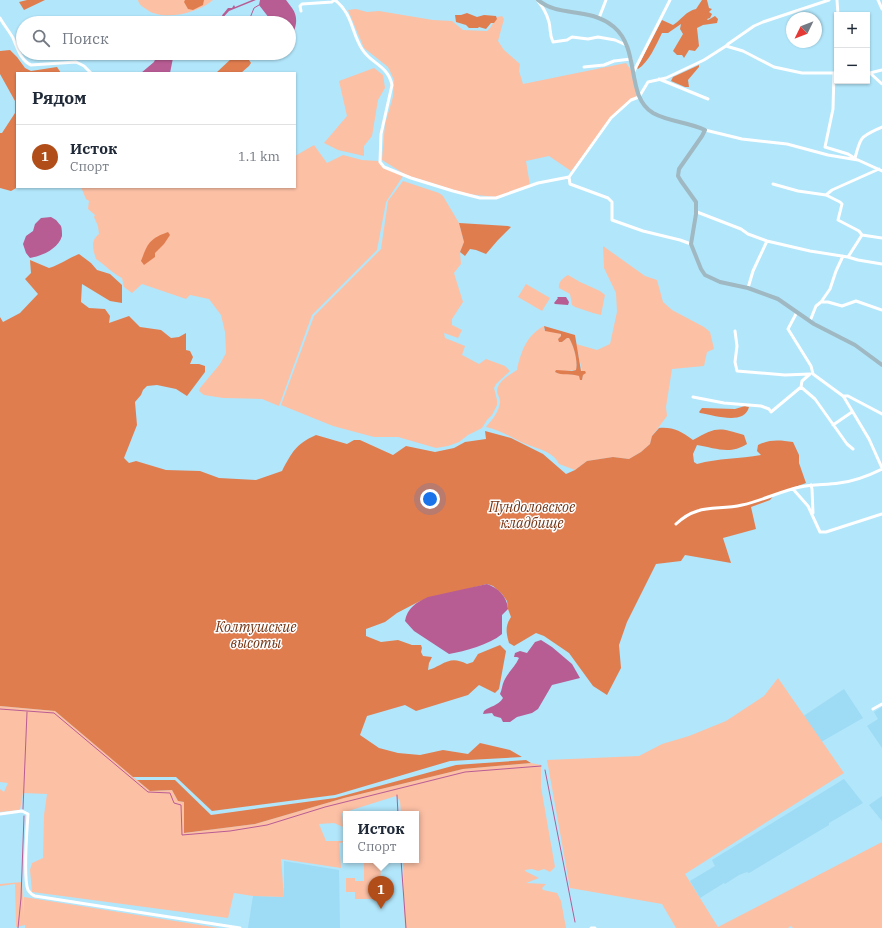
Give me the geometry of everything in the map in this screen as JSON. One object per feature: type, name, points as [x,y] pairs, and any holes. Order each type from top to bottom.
[{"type":"street","points":[[301,11],[300,6],[302,4],[332,2],[335,0],[345,9],[362,50],[385,70],[390,77],[392,85],[381,134],[380,162],[384,167],[411,178],[480,198],[496,198],[538,183],[569,177]]},
{"type":"street","points":[[538,0],[555,9],[581,13],[598,18],[617,30],[632,58],[639,97],[645,106],[656,114],[706,130],[742,139],[788,144],[828,155],[856,159]]},
{"type":"street","points":[[538,0],[549,23],[549,30],[553,42],[572,38],[588,39],[598,37],[615,40],[626,45]]},
{"type":"street","points":[[598,18],[606,0]]},
{"type":"street","points":[[634,71],[670,0]]},
{"type":"street","points":[[691,244],[643,231],[612,220],[612,202],[608,198],[570,184],[569,177],[611,118],[631,100],[639,97],[648,82],[666,78],[704,60],[754,26],[829,0]]},
{"type":"street","points":[[837,0],[838,12]]},
{"type":"street","points":[[878,0],[881,6]]},
{"type":"street","points":[[0,18],[16,45]]},
{"type":"street","points":[[726,46],[743,51],[774,67],[802,73],[834,73]]},
{"type":"street","points":[[584,67],[604,65],[614,61],[632,58]]},
{"type":"street","points":[[26,60],[31,65],[76,62],[91,72]]},
{"type":"street","points":[[870,72],[882,70]]},
{"type":"street","points":[[870,74],[882,84]]},
{"type":"street","points":[[660,79],[708,98]]},
{"type":"street","points":[[834,84],[833,109],[825,147],[881,170]]},
{"type":"street","points":[[856,159],[859,141],[864,136],[882,127]]},
{"type":"street","points":[[706,130],[678,172],[681,182],[696,202],[697,212],[691,244],[701,269],[706,275],[720,282],[748,288],[778,299],[810,321],[854,345],[882,365]]},
{"type":"street","points":[[826,195],[832,190],[881,170]]},
{"type":"street","points":[[773,184],[798,191],[826,195],[842,204],[838,220],[859,231],[862,235],[882,238]]},
{"type":"street","points":[[697,212],[741,229],[748,234],[767,242],[810,252],[848,256],[858,260],[882,264]]},
{"type":"street","points":[[848,256],[862,235]]},
{"type":"street","points":[[748,288],[753,271],[767,242]]},
{"type":"street","points":[[810,321],[816,306],[821,302],[830,289],[836,271],[844,256]]},
{"type":"street","points":[[821,302],[828,302],[842,306],[856,301],[882,310]]},
{"type":"street","points":[[797,312],[788,329],[808,360],[811,366],[811,374]]},
{"type":"street","points":[[735,331],[737,346],[735,362],[737,371],[785,375],[811,374],[844,396],[848,396],[882,413]]},
{"type":"street","points":[[693,397],[724,403],[761,406],[772,412],[801,387],[802,381],[811,374]]},
{"type":"street","points":[[801,387],[815,399],[847,444],[853,449]]},
{"type":"street","points":[[676,524],[682,518],[703,509],[743,505],[793,489],[811,485],[860,479],[882,468],[869,439],[844,396]]},
{"type":"street","points":[[833,425],[852,412]]},
{"type":"street","points":[[811,485],[813,514]]},
{"type":"street","points":[[793,489],[808,506],[820,532],[826,532],[882,514]]},
{"type":"street","points":[[873,709],[882,704]]},
{"type":"street","points":[[0,814],[22,811],[28,814],[26,879],[28,890],[35,896],[240,928]]},
{"type":"shaded area","points":[[138,0],[213,0],[207,5],[190,12],[161,15],[146,9],[139,3]]},
{"type":"shaded area","points":[[252,0],[256,0],[229,11],[224,16],[222,16],[228,8],[232,8],[234,5],[235,7]]},
{"type":"shaded area","points":[[260,0],[286,0],[296,16],[268,16],[259,5]]},
{"type":"shaded area","points":[[356,9],[367,12],[379,11],[433,20],[452,21],[463,30],[487,31],[497,17],[502,16],[504,19],[498,41],[504,50],[520,64],[519,71],[523,84],[626,63],[631,70],[637,96],[615,113],[571,171],[549,156],[526,161],[530,185],[496,197],[467,194],[406,175],[382,160],[385,124],[393,97],[394,80],[388,67],[364,48],[348,10]]},
{"type":"shaded area","points":[[155,60],[173,60],[170,72],[142,72]]},
{"type":"shaded area","points":[[374,68],[383,75],[385,88],[378,100],[372,136],[364,146],[364,156],[338,150],[324,143],[347,116],[339,81]]},
{"type":"shaded area","points":[[314,145],[327,163],[343,155],[362,160],[378,161],[385,168],[403,176],[386,202],[377,250],[312,315],[279,406],[262,399],[223,398],[204,395],[199,391],[200,388],[220,364],[226,353],[225,332],[221,315],[209,299],[190,295],[186,299],[142,284],[132,293],[124,287],[122,278],[96,259],[93,242],[99,234],[98,226],[94,217],[95,215],[88,209],[89,201],[86,199],[81,188],[296,188],[296,155]]},
{"type":"shaded area","points":[[403,181],[439,193],[443,196],[459,223],[464,242],[460,252],[461,264],[454,273],[463,302],[452,319],[452,325],[462,330],[458,338],[444,333],[445,338],[465,346],[462,355],[479,364],[486,359],[505,366],[510,371],[496,384],[494,388],[497,405],[492,415],[482,428],[468,435],[459,442],[436,448],[398,437],[374,437],[333,426],[281,405],[314,316],[381,249],[388,201]]},
{"type":"shaded area","points":[[51,217],[61,226],[62,236],[60,241],[49,251],[40,256],[30,258],[26,253],[23,244],[26,236],[33,231],[35,224],[41,218]]},
{"type":"shaded area","points":[[603,246],[645,276],[657,280],[663,302],[672,310],[704,327],[710,332],[714,349],[707,352],[704,366],[672,369],[666,407],[667,416],[652,436],[650,444],[641,452],[629,459],[613,457],[587,461],[575,470],[559,464],[548,452],[521,442],[500,431],[486,427],[495,416],[499,406],[500,400],[497,389],[499,384],[506,377],[517,370],[526,344],[538,330],[544,326],[544,330],[561,334],[558,339],[562,342],[569,338],[575,354],[576,370],[555,372],[577,375],[582,380],[583,375],[576,344],[597,350],[610,344],[617,312],[616,293],[604,268]]},
{"type":"shaded area","points":[[568,275],[605,295],[601,315],[572,305],[570,294],[559,288],[560,282]]},
{"type":"shaded area","points":[[526,284],[550,298],[542,311],[518,297]]},
{"type":"shaded area","points":[[557,297],[566,297],[569,302],[568,305],[555,304],[554,303],[558,298]]},
{"type":"shaded area","points":[[487,584],[495,588],[504,596],[508,609],[502,615],[502,634],[484,644],[449,654],[414,631],[405,621],[410,609],[428,597]]},
{"type":"shaded area","points":[[541,640],[572,664],[580,678],[552,685],[538,709],[532,713],[517,717],[510,722],[503,722],[501,718],[494,716],[492,713],[483,714],[486,709],[499,703],[503,698],[500,694],[503,683],[519,658],[514,657],[515,653],[520,651],[527,653],[535,642]]},
{"type":"shaded area","points":[[778,678],[844,773],[685,874],[718,927],[882,842],[882,928],[793,928],[791,926],[788,928],[676,928],[662,904],[570,888],[547,760],[639,756],[662,744],[689,736],[726,721],[764,696]]},
{"type":"shaded area","points":[[844,689],[863,718],[821,742],[802,717]]},
{"type":"shaded area","points":[[0,706],[55,711],[150,791],[172,790],[178,801],[184,802],[184,833],[255,824],[344,798],[463,769],[531,763],[541,765],[541,787],[555,867],[550,872],[544,869],[538,871],[532,869],[525,870],[539,878],[526,883],[546,884],[542,888],[543,890],[557,893],[561,901],[566,928],[405,928],[403,863],[419,863],[419,811],[401,811],[400,801],[396,796],[348,811],[343,811],[343,827],[334,823],[319,824],[326,841],[343,841],[343,842],[339,843],[341,868],[281,859],[284,897],[253,896],[234,893],[228,918],[32,892],[30,870],[32,863],[43,858],[44,815],[47,794],[23,793],[20,810],[0,812],[0,789],[4,792],[8,783],[0,782]]},
{"type":"shaded area","points":[[882,707],[882,748],[867,726],[878,719],[874,712]]},
{"type":"shaded area","points":[[844,779],[863,803],[749,873],[747,872],[739,875],[700,898],[690,881],[715,866],[712,860]]},
{"type":"shaded area","points":[[882,796],[882,821],[869,805]]},
{"type":"shaded area","points":[[284,861],[339,870],[340,928],[248,928],[253,896],[284,897]]},
{"type":"shaded area","points":[[364,863],[381,863],[380,899],[355,899],[355,892],[346,892],[346,878],[355,878],[355,881],[364,881]]},
{"type":"shaded area","points":[[22,882],[24,917],[24,897],[219,928],[25,928],[25,925],[16,927],[15,884],[0,886],[0,884]]},
{"type":"green space","points":[[27,0],[45,0],[24,10],[19,2]]},
{"type":"green space","points":[[185,0],[204,0],[203,5],[193,10],[188,9],[184,2]]},
{"type":"green space","points":[[702,0],[707,0],[709,8],[712,9],[709,12],[712,14],[710,18],[707,19],[708,20],[715,16],[718,19],[717,23],[703,25],[697,28],[699,46],[695,51],[689,50],[684,58],[682,55],[677,55],[673,51],[683,34],[680,29],[681,24],[668,33],[662,33],[649,58],[638,69],[637,68],[662,20],[673,25],[686,14],[696,9]]},
{"type":"green space","points":[[467,13],[477,17],[484,15],[496,16],[497,19],[486,29],[479,27],[469,28],[466,25],[456,22],[455,15]]},
{"type":"green space","points":[[10,50],[16,56],[16,60],[19,60],[25,68],[31,71],[57,67],[60,72],[16,72],[16,188],[11,191],[0,188],[0,133],[2,133],[15,113],[15,101],[0,74],[0,51]]},
{"type":"green space","points":[[230,60],[249,60],[251,63],[242,72],[217,72]]},
{"type":"green space","points":[[699,65],[688,80],[689,87],[685,87],[671,81],[673,77]]},
{"type":"green space","points":[[459,223],[511,227],[486,254],[470,249],[465,256],[460,252],[464,242]]},
{"type":"green space","points":[[168,232],[170,235],[155,253],[155,257],[144,265],[141,261],[150,242]]},
{"type":"green space","name":"Колтушские высоты","points":[[79,254],[91,263],[97,270],[110,274],[122,285],[122,303],[110,301],[82,284],[81,302],[89,308],[105,309],[110,316],[109,323],[129,316],[140,327],[161,330],[171,338],[179,337],[186,333],[186,350],[190,351],[193,357],[190,364],[205,366],[205,372],[187,396],[176,389],[157,385],[147,386],[143,390],[135,402],[137,425],[124,458],[129,463],[136,461],[166,470],[200,471],[219,478],[256,480],[282,471],[295,449],[309,438],[316,435],[347,444],[354,440],[360,440],[393,455],[406,446],[435,452],[454,448],[465,442],[486,439],[485,431],[511,438],[543,454],[566,474],[575,470],[587,461],[613,457],[629,459],[641,452],[650,444],[652,436],[659,428],[669,428],[677,430],[693,440],[717,430],[744,435],[747,444],[735,449],[722,450],[697,445],[693,454],[694,462],[697,464],[761,455],[757,451],[758,445],[771,441],[779,440],[793,442],[799,455],[799,463],[806,483],[775,494],[770,500],[751,507],[756,529],[723,538],[731,563],[685,555],[681,561],[656,564],[627,622],[619,645],[621,668],[607,695],[593,686],[569,653],[544,636],[536,633],[514,646],[509,643],[507,630],[511,617],[507,601],[493,586],[487,584],[420,601],[397,613],[385,622],[366,629],[366,636],[381,642],[398,640],[412,645],[421,645],[421,652],[423,656],[432,657],[428,670],[450,661],[460,661],[467,664],[473,662],[478,654],[500,645],[506,651],[499,689],[495,693],[479,685],[468,695],[416,711],[405,705],[367,716],[360,735],[379,748],[398,753],[420,755],[443,750],[468,754],[480,743],[510,750],[522,757],[450,761],[335,795],[212,811],[176,777],[133,777],[55,711],[0,706],[0,317],[3,322],[20,313],[38,294],[25,279],[31,273],[30,260],[49,268]]},
{"type":"green space","points":[[544,326],[575,335],[581,371],[585,371],[586,373],[583,375],[582,380],[580,380],[579,376],[555,372],[556,370],[576,370],[575,354],[569,338],[559,342],[558,339],[561,334],[545,331]]},
{"type":"green space","points":[[745,406],[749,407],[746,413],[735,418],[720,417],[699,412],[702,408],[735,409]]},
{"type":"green space","points":[[526,760],[531,763],[463,769],[344,798],[255,824],[184,833],[184,802],[178,801],[172,790],[150,791],[137,780],[175,780],[211,815],[335,798],[456,765]]},
{"type":"waterway","points":[[251,16],[254,8],[259,5]]},
{"type":"waterway","points":[[0,709],[54,713],[148,792],[170,793],[174,803],[181,805],[182,835],[230,831],[267,825],[325,807],[465,772],[541,766]]},
{"type":"waterway","points":[[23,809],[27,712]]},
{"type":"waterway","points":[[545,770],[575,922]]},
{"type":"waterway","points":[[397,795],[398,811]]},
{"type":"waterway","points":[[18,928],[21,898],[24,816]]},
{"type":"waterway","points":[[401,863],[406,928]]},
{"type":"place","name":"Исток","points":[[381,909]]},
{"type":"park label","name":"Пундоловское кладбище","points":[[532,516]]}]
